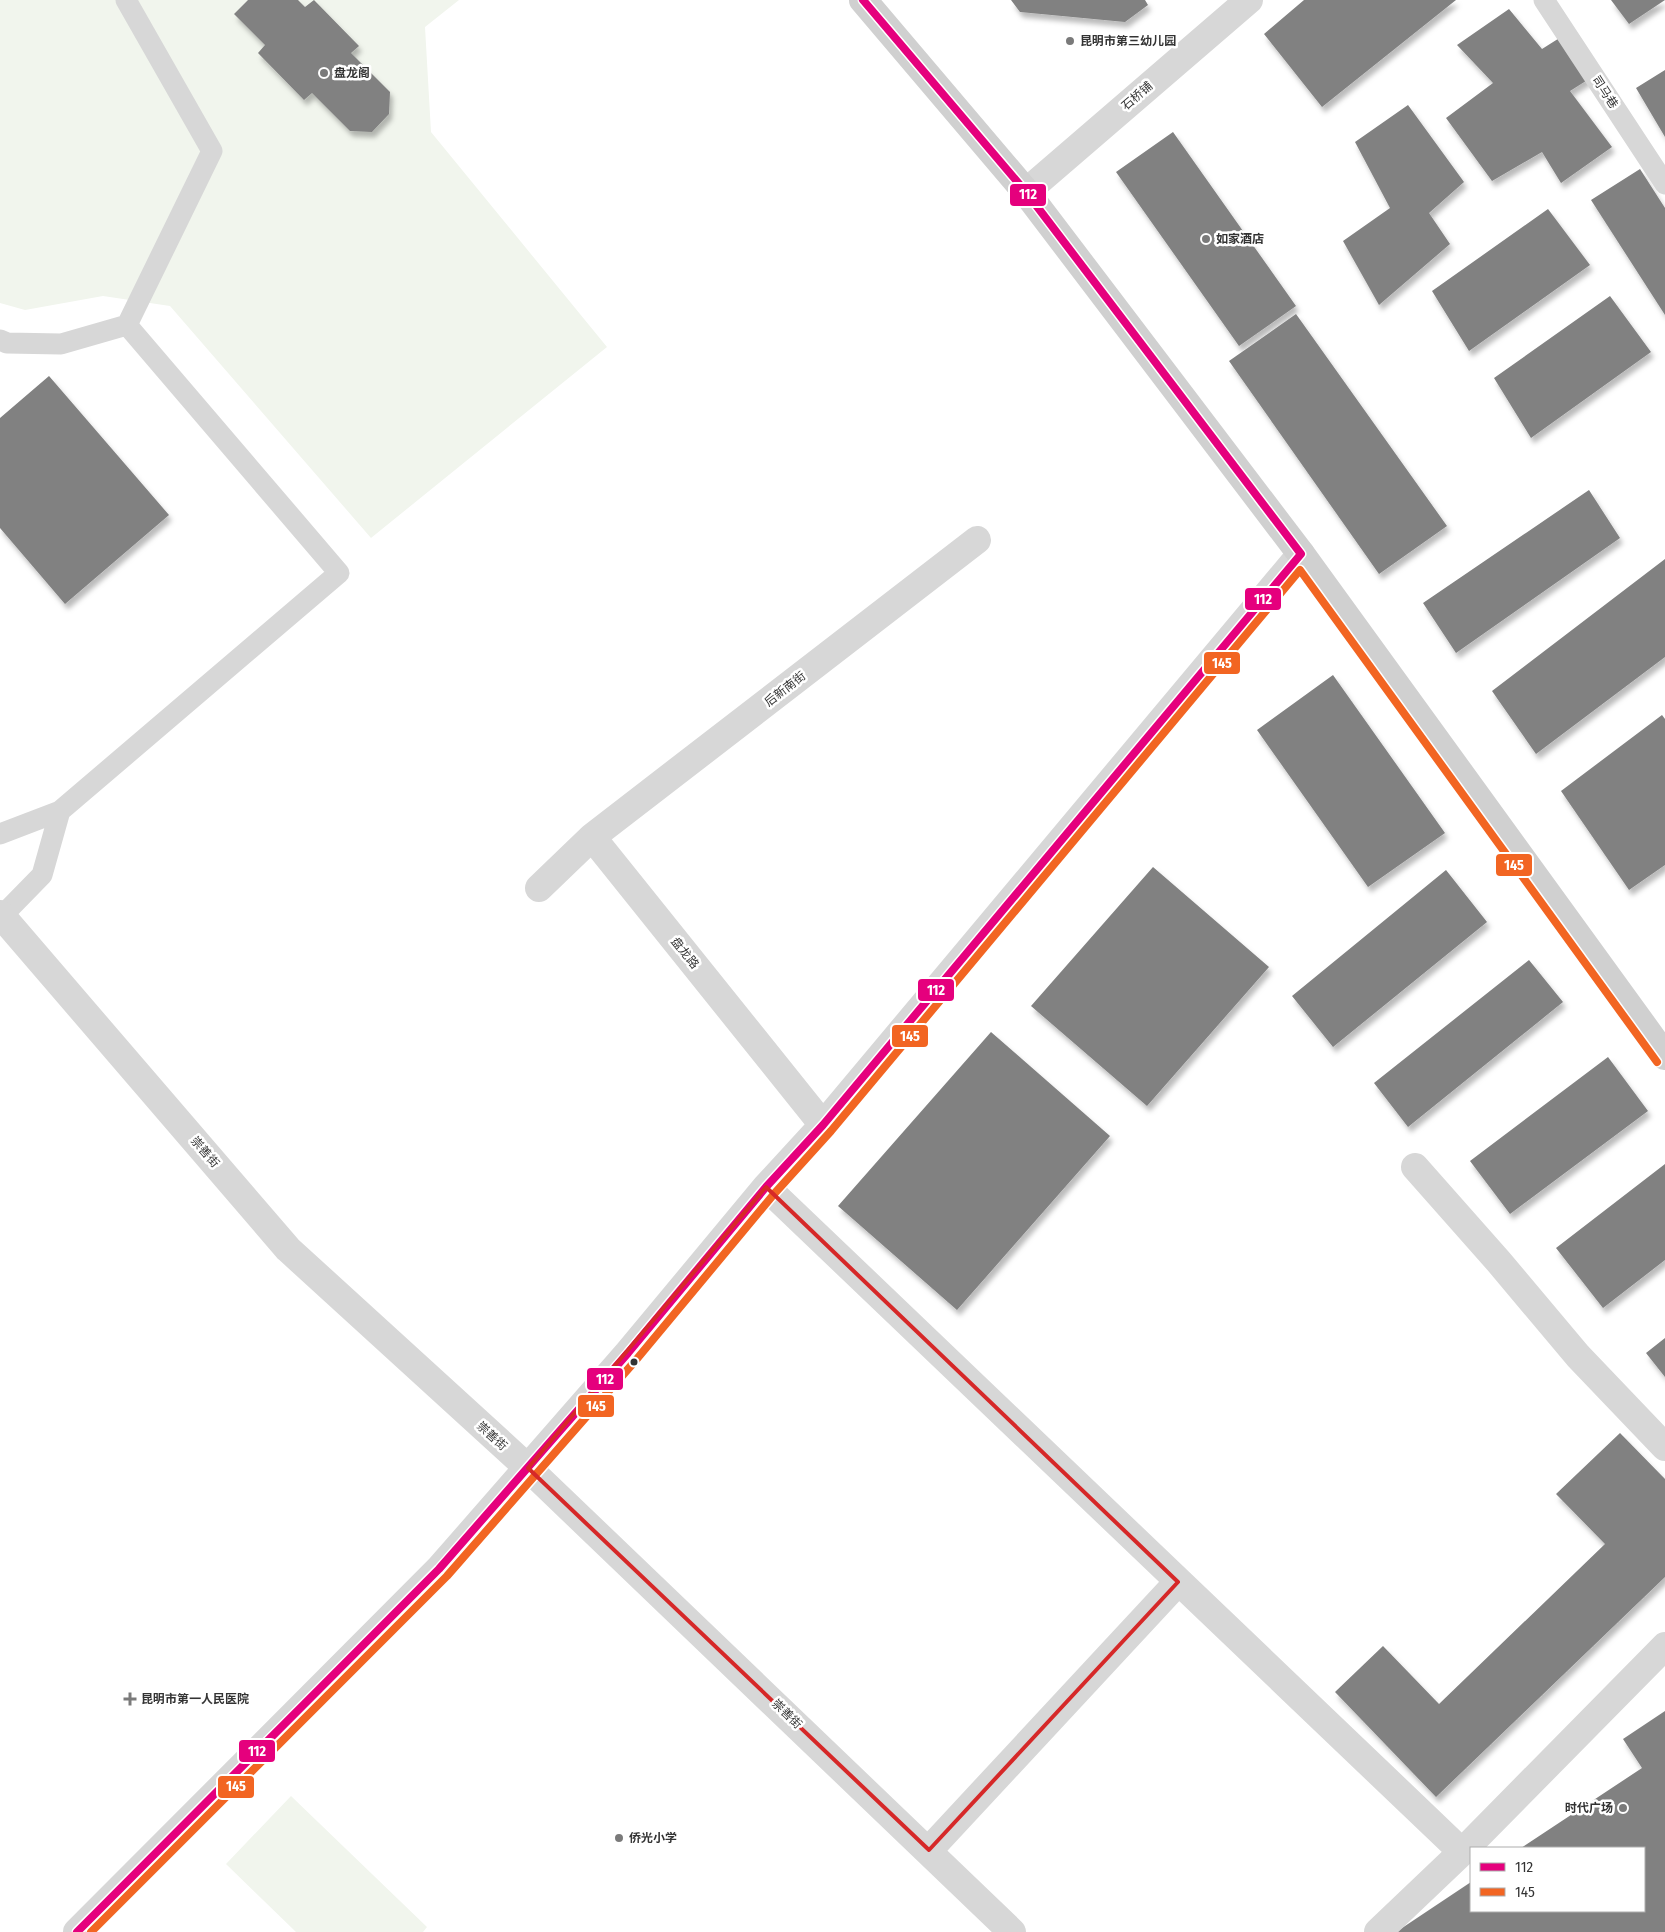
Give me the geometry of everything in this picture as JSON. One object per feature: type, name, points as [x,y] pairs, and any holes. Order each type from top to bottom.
[{"type":"street","points":[[863,0],[1026,192],[1301,554],[1665,1056]]},
{"type":"street","name":"石桥铺","points":[[1026,192],[1248,0]]},
{"type":"street","name":"后新南街","points":[[592,837],[977,540]]},
{"type":"street","points":[[77,1932],[439,1569],[528,1468],[766,1187],[823,1125],[1301,554]]},
{"type":"street","points":[[540,888],[592,837]]},
{"type":"street","name":"盘龙路","points":[[592,837],[823,1125]]},
{"type":"street","name":"崇善街","points":[[1,915],[288,1249],[528,1468],[929,1850],[1012,1932]]},
{"type":"street","points":[[1415,1167],[1499,1262],[1578,1356],[1665,1447]]},
{"type":"street","points":[[766,1187],[1462,1852]]},
{"type":"street","points":[[929,1850],[1178,1582]]},
{"type":"street","points":[[1378,1932],[1462,1852],[1665,1646]]},
{"type":"lane","points":[[0,340],[7,343],[61,344],[128,325],[212,151],[126,0]]},
{"type":"lane","name":"司马巷","points":[[1544,0],[1665,184]]},
{"type":"lane","points":[[0,834],[60,811],[339,573],[128,325]]},
{"type":"lane","points":[[1,915],[42,875],[60,811]]},
{"type":"highlighted area","points":[[766,1187],[1178,1582],[929,1850],[528,1468]]},
{"type":"shaded area","points":[[0,0],[459,0],[425,27],[431,132],[607,347],[371,538],[170,306],[103,296],[25,310],[0,303]]},
{"type":"shaded area","points":[[291,1796],[427,1927],[423,1932],[296,1932],[226,1864]]},
{"type":"building","name":"盘龙阁","points":[[248,0],[298,0],[305,7],[314,0],[359,46],[351,53],[390,92],[389,114],[372,132],[350,131],[312,93],[304,100],[258,53],[265,45],[234,14]]},
{"type":"building","points":[[1011,0],[1145,0],[1148,5],[1125,22],[1020,12]]},
{"type":"building","points":[[1304,0],[1456,0],[1322,107],[1264,34]]},
{"type":"building","points":[[1611,0],[1665,0],[1629,24]]},
{"type":"building","points":[[1509,9],[1542,49],[1561,37],[1589,79],[1570,91],[1612,147],[1561,183],[1542,152],[1492,181],[1446,118],[1493,83],[1457,45]]},
{"type":"building","points":[[1665,70],[1665,137],[1636,88]]},
{"type":"building","points":[[1408,105],[1464,182],[1429,213],[1450,244],[1379,305],[1343,241],[1390,208],[1355,142]]},
{"type":"building","name":"如家酒店","points":[[1173,132],[1296,306],[1239,346],[1116,172]]},
{"type":"building","points":[[1640,169],[1665,208],[1665,315],[1591,200]]},
{"type":"building","points":[[1548,209],[1590,265],[1469,351],[1432,291]]},
{"type":"building","points":[[1610,296],[1651,352],[1531,438],[1494,378]]},
{"type":"building","points":[[1296,314],[1447,526],[1379,574],[1229,361]]},
{"type":"building","points":[[49,376],[169,515],[65,604],[0,528],[0,418]]},
{"type":"building","points":[[1589,490],[1620,538],[1456,653],[1423,603]]},
{"type":"building","points":[[1665,559],[1665,657],[1536,754],[1492,691]]},
{"type":"building","points":[[1333,675],[1445,833],[1368,887],[1257,730]]},
{"type":"building","points":[[1662,715],[1665,719],[1665,865],[1629,890],[1561,791]]},
{"type":"building","points":[[1153,867],[1269,967],[1147,1106],[1031,1006]]},
{"type":"building","points":[[1446,870],[1487,922],[1333,1047],[1292,996]]},
{"type":"building","points":[[1529,960],[1563,1002],[1408,1127],[1374,1083]]},
{"type":"building","points":[[991,1032],[1110,1136],[957,1310],[838,1206]]},
{"type":"building","points":[[1608,1057],[1648,1111],[1510,1214],[1470,1161]]},
{"type":"building","points":[[1665,1164],[1665,1260],[1603,1308],[1556,1248]]},
{"type":"building","points":[[1665,1338],[1665,1377],[1646,1353]]},
{"type":"building","points":[[1620,1433],[1665,1479],[1665,1577],[1436,1797],[1335,1692],[1383,1646],[1439,1704],[1605,1544],[1556,1494]]},
{"type":"building","name":"时代广场","points":[[1665,1711],[1665,1932],[1396,1932],[1470,1883],[1470,1912],[1645,1912],[1645,1847],[1523,1847],[1642,1768],[1623,1739]]},
{"type":"transit line","name":"112","points":[[77,1932],[439,1569],[628,1353],[766,1187],[823,1125],[1301,554],[1026,192],[863,0]]},
{"type":"transit line","name":"145","points":[[91,1932],[447,1576],[636,1360],[774,1194],[831,1131],[1300,570],[1657,1062]]},
{"type":"place","name":"昆明市第三幼儿园","points":[[1070,41]]},
{"type":"place","name":"盘龙阁","points":[[324,73]]},
{"type":"place","name":"如家酒店","points":[[1206,239]]},
{"type":"place","name":"昆明市第一人民医院","points":[[130,1699]]},
{"type":"place","name":"时代广场","points":[[1623,1808]]},
{"type":"place","name":"侨光小学","points":[[619,1838]]}]
